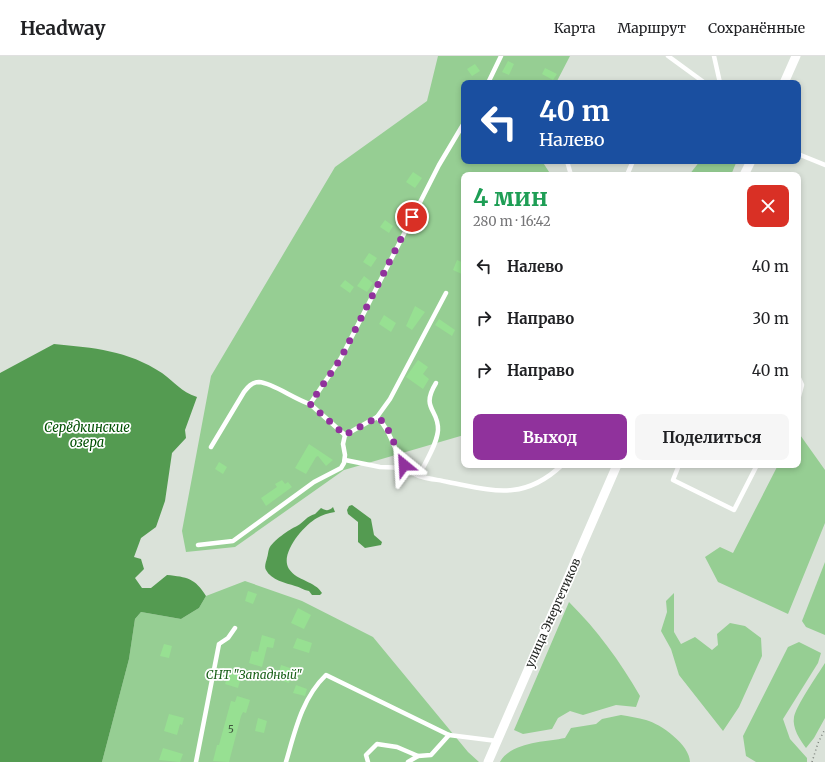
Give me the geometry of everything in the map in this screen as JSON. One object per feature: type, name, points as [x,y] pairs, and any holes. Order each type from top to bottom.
[{"type":"street","points":[[785,80],[796,56]]},
{"type":"street","name":"улица Энергетиков","points":[[488,762],[616,468]]},
{"type":"lane","points":[[490,80],[502,56]]},
{"type":"lane","points":[[668,56],[701,80]]},
{"type":"lane","points":[[714,56],[719,80]]},
{"type":"lane","points":[[310,404],[341,358],[439,164],[461,128]]},
{"type":"lane","points":[[801,155],[825,165]]},
{"type":"lane","points":[[198,545],[225,543],[240,536],[314,482],[341,468],[345,460],[343,444],[345,435],[378,417],[390,399],[446,293]]},
{"type":"lane","points":[[211,447],[244,392],[250,385],[258,382],[279,389],[299,401],[310,404],[345,435]]},
{"type":"lane","points":[[419,476],[436,439],[438,428],[429,402],[430,392],[436,383]]},
{"type":"lane","points":[[378,417],[386,425],[399,456],[408,468],[419,476],[498,491],[514,491],[529,487],[542,480],[558,468]]},
{"type":"lane","points":[[345,460],[380,467],[408,468]]},
{"type":"lane","points":[[678,468],[673,480],[734,510],[755,468]]},
{"type":"lane","points":[[196,762],[219,644],[228,638],[235,628]]},
{"type":"lane","points":[[286,762],[300,716],[315,686],[326,675],[449,735],[497,741]]},
{"type":"lane","points":[[408,762],[418,756],[431,755],[449,735]]},
{"type":"lane","points":[[368,762],[366,755],[377,744],[397,747],[418,756]]},
{"type":"path","points":[[812,762],[818,743],[825,729]]},
{"type":"green space","points":[[438,56],[570,56],[558,80],[461,80],[461,164],[544,164],[549,172],[461,172],[461,436],[344,470],[235,547],[186,552],[182,531],[211,376],[335,167],[427,101]]},
{"type":"green space","points":[[698,164],[736,164],[732,172],[691,172]]},
{"type":"green space","points":[[801,436],[825,470],[825,523],[788,614],[718,582],[705,557],[720,547],[733,553],[776,468],[801,468]]},
{"type":"green space","points":[[825,562],[825,635],[806,627],[802,621]]},
{"type":"green space","name":"СНТ \"Западный\"","points":[[245,581],[302,601],[373,637],[468,752],[479,762],[102,762],[129,659],[135,619],[141,612],[181,619],[199,608],[206,596]]},
{"type":"green space","points":[[674,593],[674,632],[681,644],[695,637],[712,650],[718,645],[717,634],[730,623],[745,626],[761,638],[762,656],[739,707],[723,731],[679,675],[671,649],[661,631],[667,612],[666,601]]},
{"type":"green space","points":[[569,602],[608,646],[640,696],[636,707],[616,705],[583,715],[570,711],[558,718],[552,729],[523,734],[514,730]]},
{"type":"green space","points":[[799,642],[821,653],[818,663],[783,719],[790,739],[807,758],[807,762],[756,762],[746,756],[743,736],[788,647]]},
{"type":"green space","points":[[825,663],[825,718],[814,738],[806,748],[795,730],[794,717],[803,698]]},
{"type":"green space","points":[[621,715],[652,722],[667,731],[680,742],[689,755],[690,762],[500,762],[505,755],[512,750],[529,744],[565,738],[571,728],[596,724],[602,719]]},
{"type":"water","name":"Серёдкинские озера","points":[[54,344],[110,351],[136,359],[162,373],[182,389],[197,397],[185,430],[186,438],[172,453],[165,501],[156,527],[141,538],[134,557],[141,559],[144,569],[135,578],[142,588],[151,588],[167,575],[185,578],[194,582],[206,596],[199,608],[181,619],[141,612],[135,619],[129,659],[102,762],[0,762],[0,373]]},
{"type":"water","points":[[352,505],[371,519],[374,535],[382,542],[381,545],[365,548],[358,542],[358,522],[348,514],[347,510],[349,506]]},
{"type":"water","points":[[333,507],[335,512],[319,517],[300,533],[294,540],[287,556],[287,563],[292,573],[315,586],[322,593],[320,595],[312,595],[309,591],[279,581],[271,576],[265,569],[265,566],[269,549],[274,542],[286,532],[315,514],[321,508],[327,510]]},
{"type":"building","points":[[508,61],[514,64],[509,75],[502,72]]},
{"type":"building","points":[[475,64],[480,71],[472,76],[467,69]]},
{"type":"building","points":[[545,68],[557,74],[553,80],[542,74]]},
{"type":"building","points":[[413,172],[422,178],[415,188],[406,182]]},
{"type":"building","points":[[385,220],[393,226],[389,233],[380,227]]},
{"type":"building","points":[[369,253],[377,258],[371,267],[363,262]]},
{"type":"building","points":[[457,260],[461,262],[461,274],[453,270]]},
{"type":"building","points":[[364,276],[373,283],[367,292],[357,286]]},
{"type":"building","points":[[345,280],[354,287],[350,293],[340,286]]},
{"type":"building","points":[[415,306],[425,312],[412,330],[406,326]]},
{"type":"building","points":[[384,315],[396,323],[391,332],[379,324]]},
{"type":"building","points":[[439,319],[455,330],[452,336],[435,325]]},
{"type":"building","points":[[418,360],[428,367],[423,374],[429,379],[423,389],[406,377]]},
{"type":"building","points":[[309,444],[333,460],[326,466],[318,456],[316,457],[306,474],[295,468]]},
{"type":"building","points":[[219,462],[227,467],[223,474],[215,469]]},
{"type":"building","points":[[282,480],[285,484],[288,482],[292,487],[266,506],[261,498],[277,487],[275,484]]},
{"type":"building","points":[[248,591],[257,594],[253,604],[245,601]]},
{"type":"building","points":[[298,608],[311,615],[304,629],[291,623]]},
{"type":"building","points":[[262,635],[275,639],[273,648],[267,647],[262,667],[249,663],[252,651],[258,652]]},
{"type":"building","points":[[297,638],[312,643],[309,653],[293,648]]},
{"type":"building","points":[[164,644],[172,646],[169,658],[160,656]]},
{"type":"building","points":[[281,665],[293,669],[289,683],[277,679]]},
{"type":"building","points":[[229,671],[242,674],[238,688],[225,684]]},
{"type":"building","points":[[296,685],[307,689],[305,696],[293,693]]},
{"type":"building","points":[[237,696],[250,700],[246,713],[243,712],[241,716],[229,762],[213,761],[231,701],[235,702]]},
{"type":"building","points":[[169,714],[184,718],[182,725],[180,724],[177,735],[164,731]]},
{"type":"building","points":[[258,718],[267,721],[264,733],[255,731]]},
{"type":"building","points":[[163,748],[183,754],[180,762],[159,760]]},
{"type":"route","points":[[404,465],[386,425],[378,417],[345,435],[310,404],[341,358],[412,217]]}]
